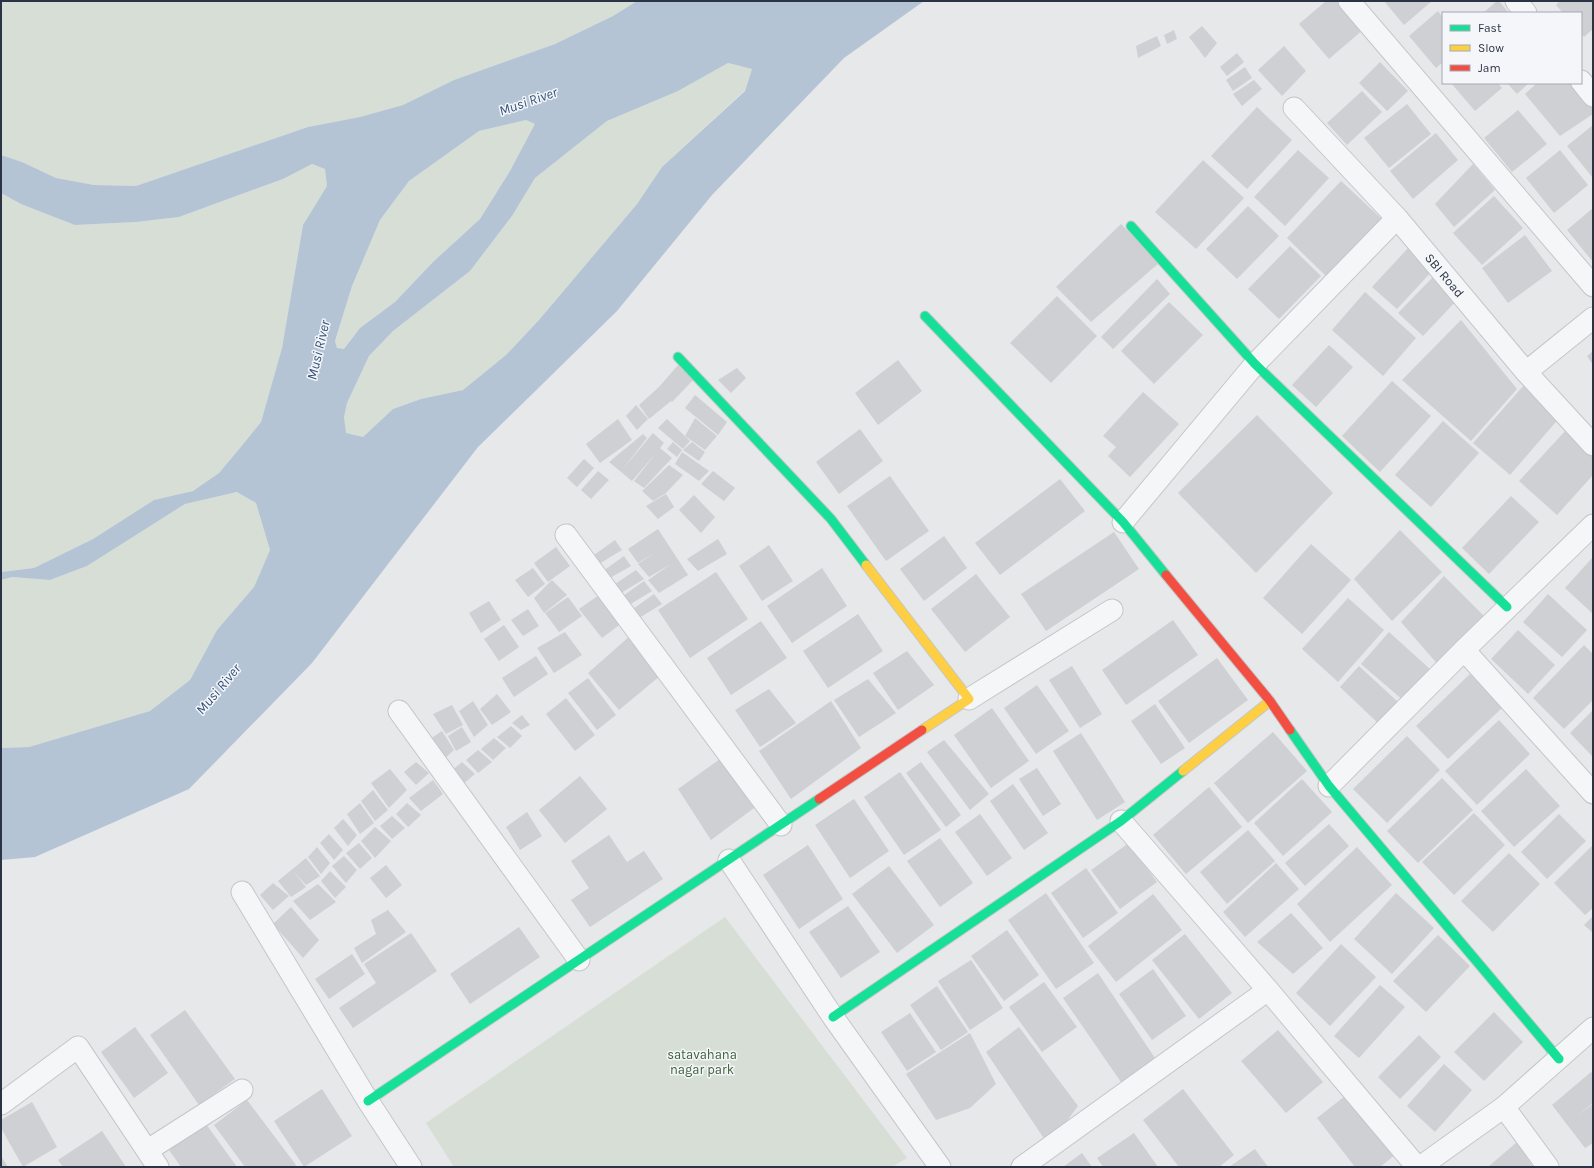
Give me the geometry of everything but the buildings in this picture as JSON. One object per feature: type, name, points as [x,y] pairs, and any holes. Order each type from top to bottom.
[{"type":"street","points":[[1349,1],[1593,286]]},
{"type":"street","points":[[1516,1],[1525,12]]},
{"type":"street","points":[[1582,82],[1593,96]]},
{"type":"street","name":"SBI Road","points":[[1294,108],[1397,218],[1526,372],[1593,446]]},
{"type":"street","points":[[1124,522],[1255,364],[1397,218]]},
{"type":"street","points":[[1131,226],[1255,364],[1507,607]]},
{"type":"street","points":[[925,316],[1124,522],[1270,701],[1329,786],[1559,1060]]},
{"type":"street","points":[[1526,372],[1593,318]]},
{"type":"street","points":[[678,357],[831,519],[969,699]]},
{"type":"street","points":[[1329,786],[1507,607],[1593,525]]},
{"type":"street","points":[[566,535],[780,825]]},
{"type":"street","points":[[368,1101],[969,699],[1112,610]]},
{"type":"street","points":[[1464,650],[1593,793]]},
{"type":"street","points":[[833,1017],[1121,821],[1270,701]]},
{"type":"street","points":[[399,711],[579,960]]},
{"type":"street","points":[[1121,821],[1268,990],[1418,1167],[1504,1107],[1559,1060],[1593,1028]]},
{"type":"street","points":[[729,860],[833,1017],[934,1165]]},
{"type":"street","points":[[242,892],[368,1101],[411,1167]]},
{"type":"street","points":[[1022,1167],[1268,990]]},
{"type":"street","points":[[1,1104],[78,1047],[155,1163],[242,1090]]},
{"type":"street","points":[[1504,1107],[1548,1167]]},
{"type":"green space","points":[[1,1],[637,1],[613,16],[555,44],[454,80],[403,105],[360,117],[308,127],[136,186],[94,185],[56,178],[22,162],[1,155]]},
{"type":"green space","points":[[728,63],[752,69],[745,90],[662,167],[637,204],[539,320],[506,355],[463,390],[421,399],[393,409],[363,437],[345,433],[344,417],[347,403],[369,356],[393,331],[470,271],[512,216],[535,178],[607,121],[678,91]]},
{"type":"green space","points":[[526,120],[536,124],[510,171],[480,219],[433,262],[395,302],[360,328],[344,349],[337,348],[335,341],[352,286],[380,220],[409,181],[479,131]]},
{"type":"green space","points":[[312,164],[325,169],[327,186],[303,225],[282,348],[261,422],[219,473],[193,491],[154,500],[93,539],[34,568],[1,572],[1,193],[21,204],[76,225],[136,222],[179,217],[283,179]]},
{"type":"green space","points":[[238,492],[256,503],[270,550],[254,587],[217,630],[190,680],[150,711],[29,747],[1,748],[1,580],[12,577],[50,580],[87,566],[185,504]]},
{"type":"green space","name":"satavahana nagar park","points":[[725,917],[907,1158],[892,1167],[454,1167],[426,1123]]},
{"type":"water","name":"Musi River","points":[[637,1],[924,1],[844,58],[712,195],[617,311],[478,447],[312,663],[189,789],[35,857],[1,860],[1,748],[29,747],[150,711],[190,680],[217,630],[254,587],[270,550],[256,503],[237,492],[185,504],[87,566],[50,580],[12,577],[1,580],[1,572],[34,568],[93,539],[154,500],[193,491],[219,473],[261,422],[282,348],[303,225],[327,186],[325,169],[312,164],[283,179],[179,217],[136,222],[75,225],[21,204],[1,193],[1,155],[22,162],[56,178],[94,185],[136,186],[308,127],[360,117],[403,105],[454,80],[555,44],[613,16]],"holes":[[[728,63],[752,69],[745,91],[662,167],[637,204],[539,320],[506,355],[463,390],[421,399],[393,409],[363,437],[346,433],[344,417],[347,403],[369,356],[393,331],[470,271],[512,216],[535,178],[607,121],[678,91]],[[526,120],[535,124],[510,171],[480,219],[433,262],[395,302],[360,328],[344,349],[337,348],[335,341],[352,286],[380,220],[409,181],[479,131]]]},
{"type":"traffic: fast","points":[[1131,226],[1255,364],[1507,607]]},
{"type":"traffic: fast","points":[[925,316],[1123,522],[1166,575]]},
{"type":"traffic: fast","points":[[678,357],[831,519],[866,565]]},
{"type":"traffic: fast","points":[[1290,730],[1329,786],[1559,1059]]},
{"type":"traffic: fast","points":[[833,1017],[1121,821],[1183,771]]},
{"type":"traffic: fast","points":[[368,1101],[819,799]]},
{"type":"traffic: slow","points":[[866,565],[969,699],[922,730]]},
{"type":"traffic: slow","points":[[1183,771],[1270,701]]},
{"type":"traffic: jam","points":[[1166,575],[1270,701],[1290,730]]},
{"type":"traffic: jam","points":[[819,799],[922,730]]}]
